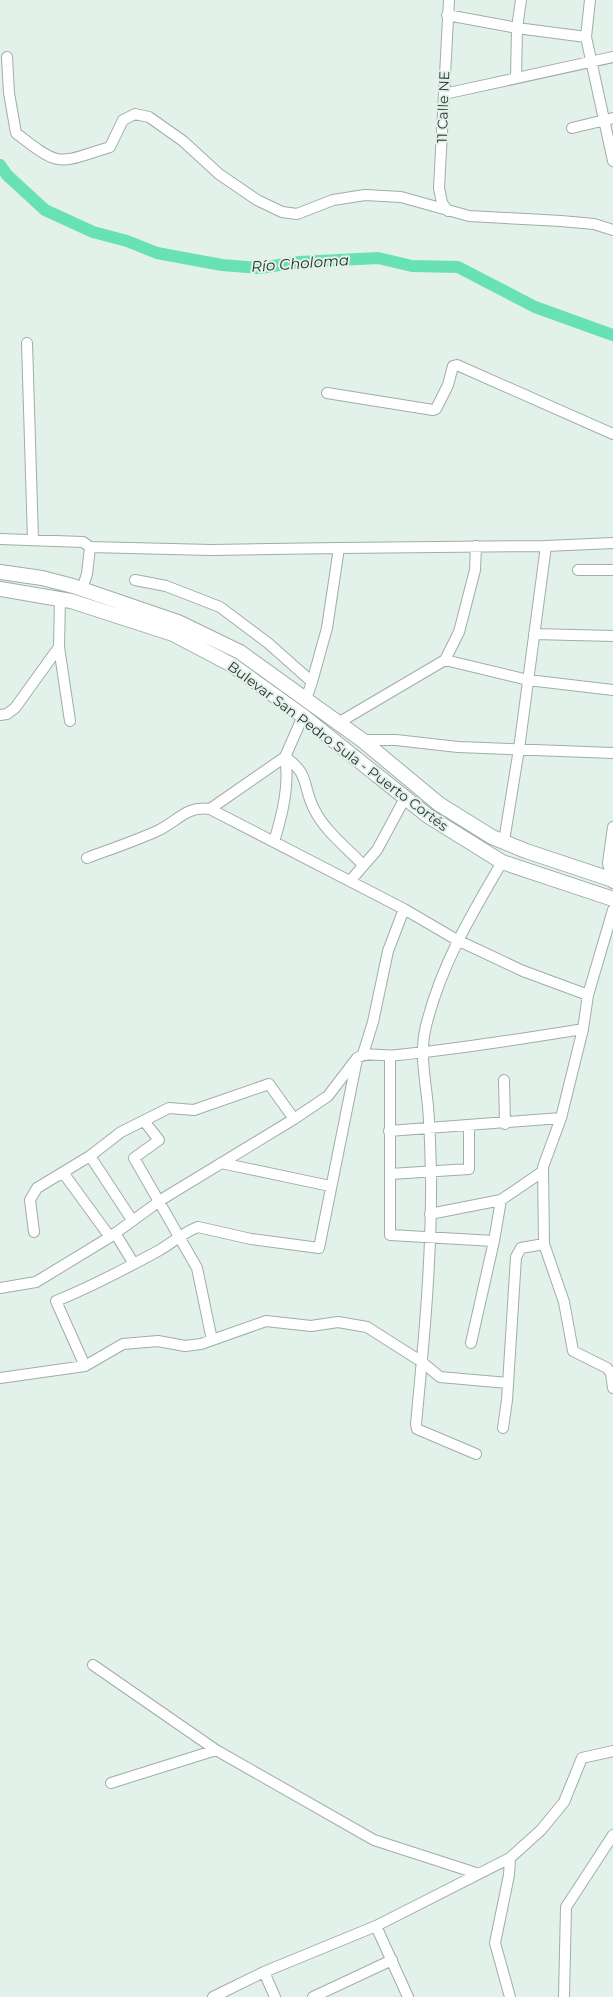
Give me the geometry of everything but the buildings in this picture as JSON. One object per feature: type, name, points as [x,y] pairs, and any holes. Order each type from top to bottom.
[{"type":"highway","name":"Bulevar San Pedro Sula - Puerto Cortés","points":[[0,572],[51,580],[82,589],[178,622],[240,652],[362,740],[439,804],[492,837],[613,882]]},
{"type":"highway","name":"Bulevar San Pedro Sula - Puerto Cortés","points":[[0,589],[60,599],[173,634],[232,665],[303,716],[428,816],[502,862],[613,899]]},
{"type":"street","name":"11 Calle NE","points":[[448,0],[439,188],[442,203],[448,211]]},
{"type":"street","points":[[516,78],[517,28],[521,0]]},
{"type":"street","points":[[590,0],[586,37],[591,62],[609,119],[613,161]]},
{"type":"street","points":[[447,15],[517,28],[586,37]]},
{"type":"street","points":[[7,57],[16,133],[45,156],[54,160],[65,161],[110,147],[123,120],[135,114],[149,117],[183,141],[219,174],[257,200],[282,212],[297,214],[314,209],[333,200],[365,195],[401,197],[469,216],[594,224],[613,230]]},
{"type":"street","points":[[444,94],[613,57]]},
{"type":"street","points":[[572,128],[609,119]]},
{"type":"street","points":[[27,343],[33,540]]},
{"type":"street","points":[[327,393],[433,410],[436,409],[448,385],[453,366],[457,365],[613,434]]},
{"type":"street","points":[[0,539],[83,542],[90,547],[211,550],[546,546],[613,543]]},
{"type":"street","points":[[338,723],[445,660],[459,632],[475,570],[476,546]]},
{"type":"street","points":[[504,841],[519,749],[546,546]]},
{"type":"street","points":[[82,589],[88,574],[90,547]]},
{"type":"street","points":[[306,699],[327,628],[339,548]]},
{"type":"street","points":[[578,570],[613,570]]},
{"type":"street","points":[[135,580],[166,586],[220,607],[268,643],[312,682]]},
{"type":"street","points":[[60,599],[59,647],[70,721]]},
{"type":"street","points":[[534,634],[613,636]]},
{"type":"street","points":[[0,715],[7,714],[15,708],[59,647]]},
{"type":"street","points":[[445,660],[528,680],[613,690]]},
{"type":"street","points":[[274,842],[282,814],[286,777],[285,757],[303,716]]},
{"type":"street","points":[[362,740],[613,753]]},
{"type":"street","points":[[210,809],[285,757]]},
{"type":"street","points":[[285,757],[299,767],[314,809],[321,819],[363,865]]},
{"type":"street","points":[[350,881],[378,850],[387,836],[405,798]]},
{"type":"street","points":[[87,858],[160,830],[180,814],[200,807],[210,809],[404,909],[457,940],[523,971],[588,995]]},
{"type":"street","points":[[613,827],[608,862],[613,882]]},
{"type":"street","points":[[476,1454],[417,1429],[431,1173],[423,1053],[426,1027],[437,987],[457,940],[502,862]]},
{"type":"street","points":[[85,1366],[56,1301],[134,1264],[198,1227],[251,1239],[319,1248],[327,1219],[330,1186],[360,1056],[373,1022],[388,951],[404,909]]},
{"type":"street","points":[[613,910],[588,995],[583,1029],[561,1118],[542,1172],[544,1244],[564,1302],[573,1352],[607,1368],[611,1373],[613,1388]]},
{"type":"street","points":[[360,1056],[423,1053],[583,1029]]},
{"type":"street","points":[[0,1288],[36,1282],[112,1235],[159,1201],[294,1119],[328,1096],[360,1056]]},
{"type":"street","points":[[390,1056],[390,1235],[494,1241]]},
{"type":"street","points":[[504,1080],[504,1124]]},
{"type":"street","points":[[34,1232],[30,1200],[37,1188],[64,1174],[122,1132],[169,1108],[194,1110],[269,1084],[273,1086],[294,1119]]},
{"type":"street","points":[[389,1131],[428,1127],[504,1124],[561,1118]]},
{"type":"street","points":[[144,1121],[159,1140],[134,1158],[197,1268],[212,1340]]},
{"type":"street","points":[[390,1174],[431,1173],[469,1169],[470,1126]]},
{"type":"street","points":[[90,1156],[132,1220]]},
{"type":"street","points":[[221,1163],[330,1186]]},
{"type":"street","points":[[430,1214],[501,1200],[542,1172]]},
{"type":"street","points":[[64,1174],[134,1264]]},
{"type":"street","points":[[470,1343],[494,1241],[501,1200]]},
{"type":"street","points":[[503,1428],[508,1383],[516,1258],[521,1248],[544,1244]]},
{"type":"street","points":[[0,1378],[85,1366],[123,1344],[158,1341],[184,1346],[212,1340],[266,1321],[311,1326],[338,1322],[366,1327],[422,1362],[440,1377],[508,1383]]},
{"type":"street","points":[[93,1665],[216,1750],[374,1840],[476,1873]]},
{"type":"street","points":[[111,1783],[216,1750]]},
{"type":"street","points":[[213,1997],[264,1972],[376,1926],[476,1873],[510,1858],[541,1830],[564,1802],[582,1758],[613,1751]]},
{"type":"street","points":[[564,1997],[566,1907],[613,1835]]},
{"type":"street","points":[[510,1858],[509,1875],[495,1943],[510,1997]]},
{"type":"street","points":[[376,1926],[408,1997]]},
{"type":"street","points":[[313,1997],[392,1960]]},
{"type":"street","points":[[264,1972],[275,1997]]},
{"type":"waterway","name":"Río Choloma","points":[[0,165],[7,175],[45,210],[93,232],[127,241],[157,253],[222,265],[259,268],[299,262],[378,258],[412,266],[458,267],[535,307],[613,335]]}]
